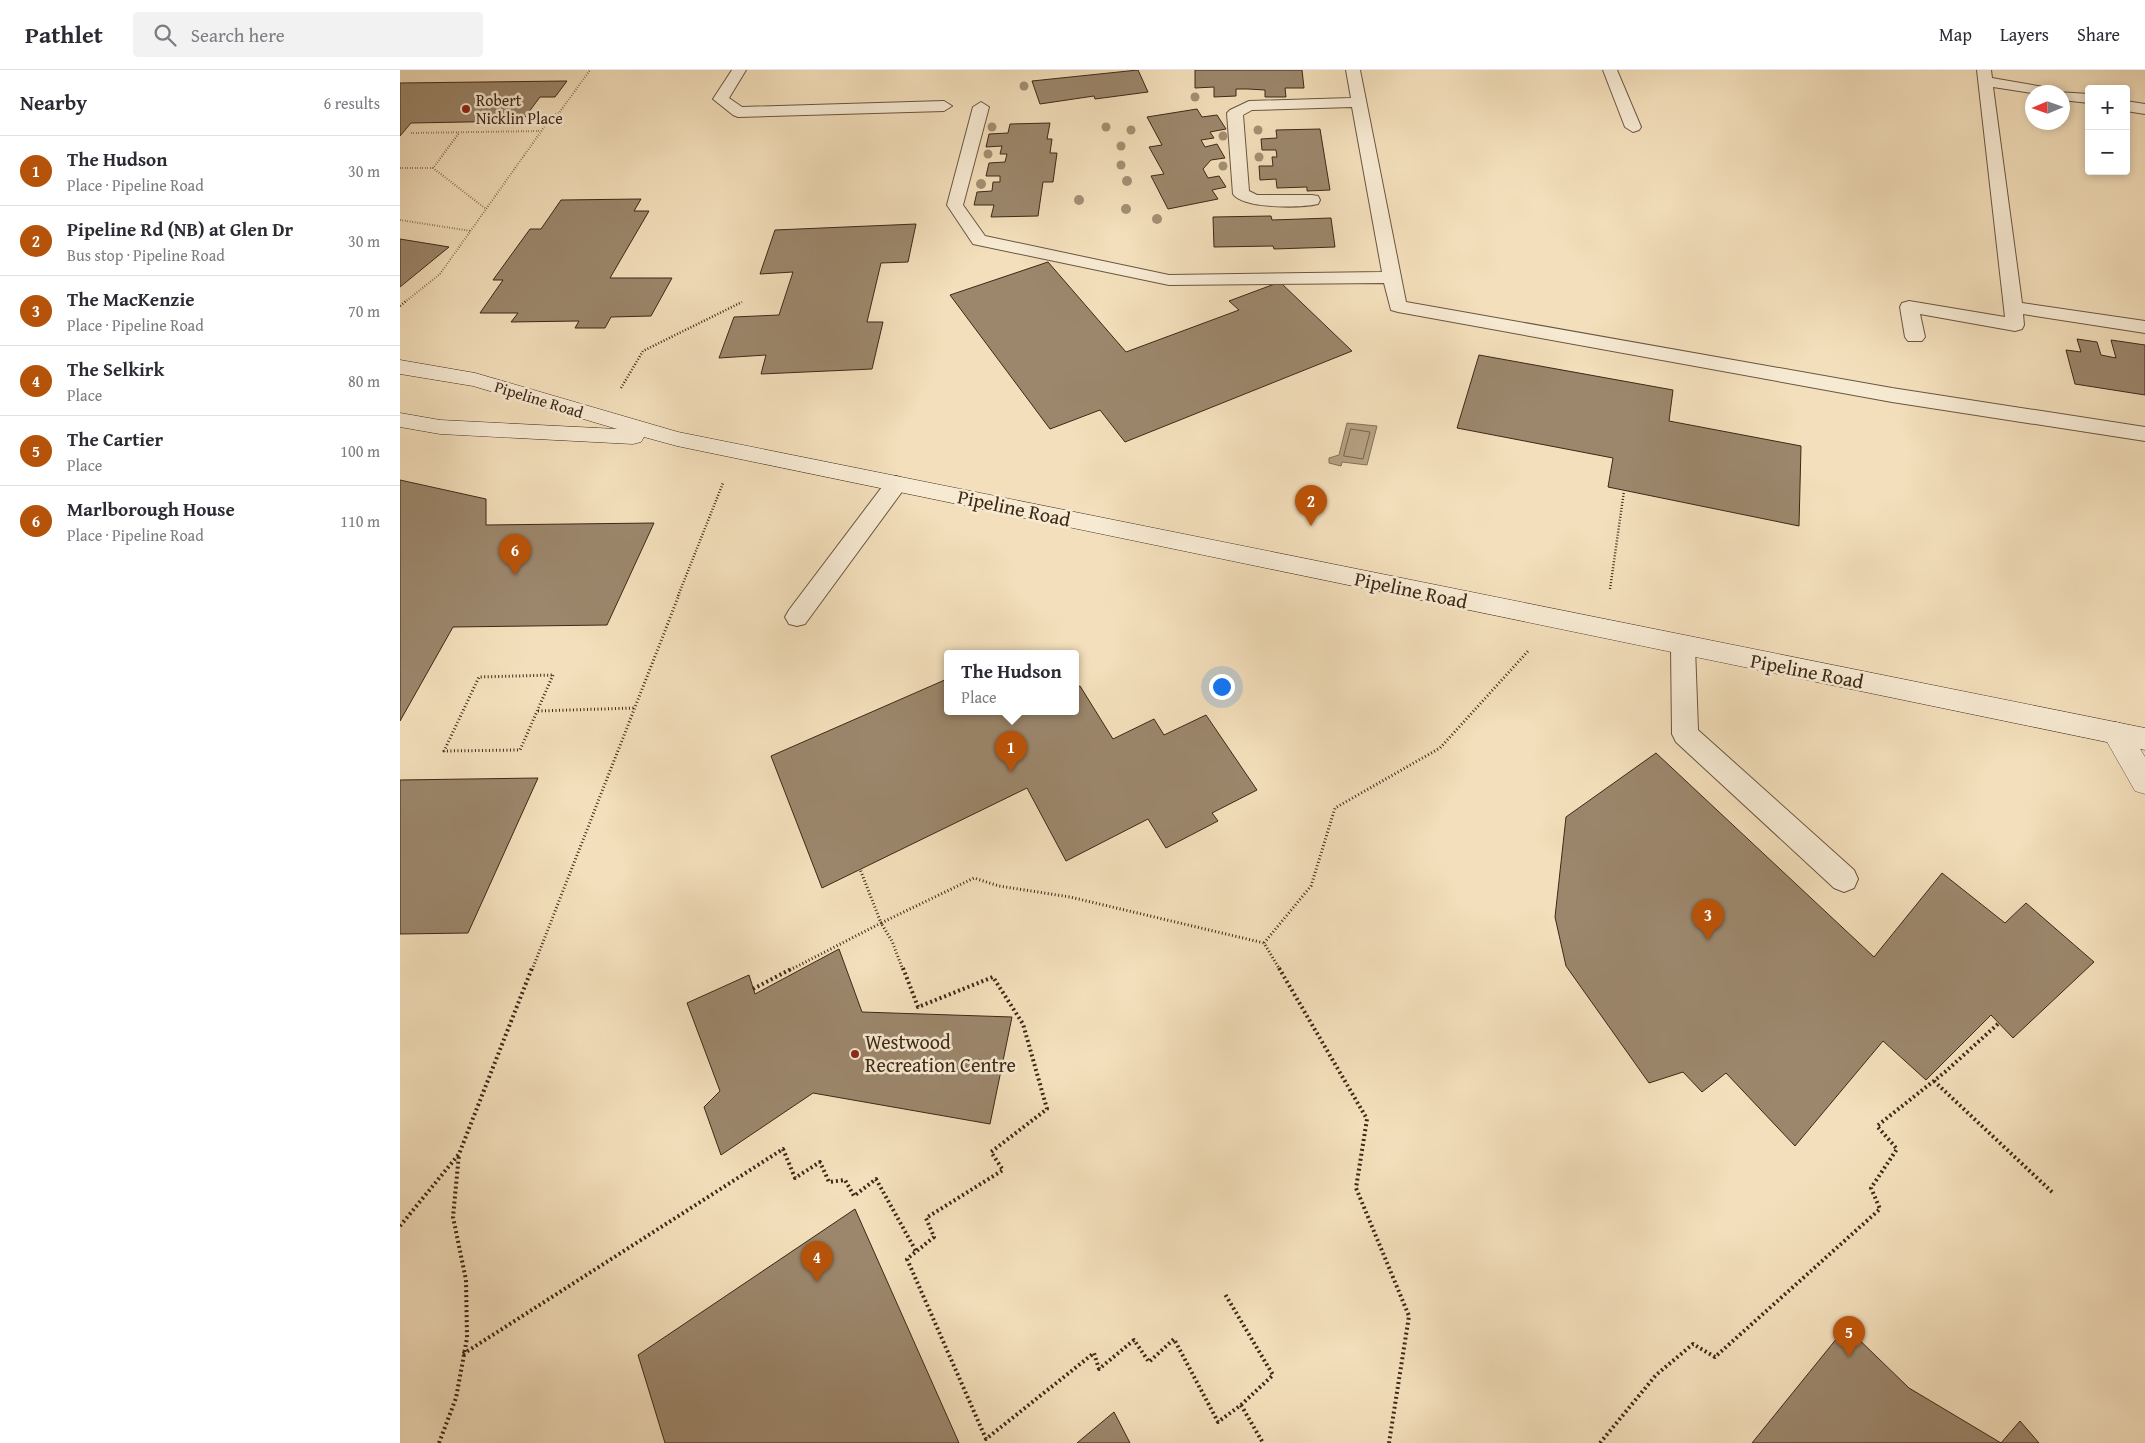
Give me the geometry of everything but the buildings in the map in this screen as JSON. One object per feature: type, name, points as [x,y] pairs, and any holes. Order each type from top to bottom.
[{"type":"main road","name":"Pipeline Road","points":[[400,367],[475,380],[677,439],[2145,739]]},
{"type":"main road","name":"Pipeline Road","points":[[400,420],[440,428],[677,439]]},
{"type":"main road","points":[[2116,733],[2145,782]]},
{"type":"lane","points":[[739,70],[721,99],[738,112],[944,106]]},
{"type":"lane","points":[[1353,70],[1398,306],[1892,395],[2145,434]]},
{"type":"lane","points":[[1610,70],[1633,127]]},
{"type":"lane","points":[[1915,337],[1908,307],[2015,325],[1985,76],[2025,86]]},
{"type":"lane","points":[[2070,96],[2085,98]]},
{"type":"lane","points":[[1312,200],[1254,200],[1241,194],[1235,113],[1250,106],[1359,102]]},
{"type":"lane","points":[[981,106],[955,205],[978,240],[1170,280],[1393,277]]},
{"type":"lane","points":[[2130,107],[2145,109]]},
{"type":"lane","points":[[2013,307],[2145,327]]},
{"type":"lane","points":[[797,616],[896,484]]},
{"type":"lane","points":[[1683,646],[1685,734],[1844,879]]},
{"type":"path","points":[[400,306],[440,274],[552,116],[559,113],[590,70]]},
{"type":"path","points":[[411,133],[542,131]]},
{"type":"path","points":[[433,168],[460,132]]},
{"type":"path","points":[[400,168],[433,168],[486,209]]},
{"type":"path","points":[[400,220],[471,231]]},
{"type":"path","points":[[621,389],[643,351],[742,302]]},
{"type":"path","points":[[439,1443],[456,1398],[467,1338],[466,1280],[454,1217],[459,1154],[735,451]]},
{"type":"path","points":[[1610,589],[1624,491]]},
{"type":"path","points":[[1264,943],[1310,886],[1334,808],[1440,748],[1557,620]]},
{"type":"path","points":[[553,676],[538,711],[520,750],[444,751],[479,677],[553,676]]},
{"type":"path","points":[[538,711],[634,708]]},
{"type":"path","points":[[860,869],[881,923],[892,941],[918,1008],[993,977],[1023,1024],[1048,1109],[991,1152],[1003,1170],[926,1218],[934,1236],[917,1253],[907,1259],[986,1439],[1094,1353],[1098,1369],[1134,1340],[1149,1362],[1174,1339],[1218,1422],[1241,1405],[1272,1375],[1225,1294]]},
{"type":"path","points":[[753,989],[881,923],[974,878],[999,886],[1070,897],[1264,943],[1367,1119],[1356,1188],[1409,1316],[1389,1443]]},
{"type":"path","points":[[1600,1443],[1656,1375],[1693,1344],[1715,1357],[1880,1209],[1871,1188],[1898,1149],[1877,1126],[1934,1081],[1999,1023]]},
{"type":"path","points":[[1934,1081],[2052,1192]]},
{"type":"path","points":[[463,1354],[783,1149],[795,1178],[820,1162],[829,1182],[845,1180],[854,1196],[876,1179],[917,1253]]},
{"type":"path","points":[[400,1226],[459,1154]]},
{"type":"path","points":[[1241,1405],[1263,1443]]},
{"type":"water","points":[[1347,423],[1377,426],[1367,465],[1342,462],[1341,466],[1329,463],[1329,458],[1339,455]]},
{"type":"place","name":"Robert Nicklin Place","points":[[466,109]]},
{"type":"place","name":"Pipeline Rd (NB) at Glen Dr","points":[[1311,526]]},
{"type":"place","name":"Marlborough House","points":[[515,575]]},
{"type":"place","name":"The Hudson","points":[[1011,772]]},
{"type":"place","name":"The MacKenzie","points":[[1708,940]]},
{"type":"place","name":"Westwood Recreation Centre","points":[[855,1054]]},
{"type":"place","name":"The Selkirk","points":[[817,1282]]},
{"type":"place","name":"The Cartier","points":[[1849,1357]]}]
